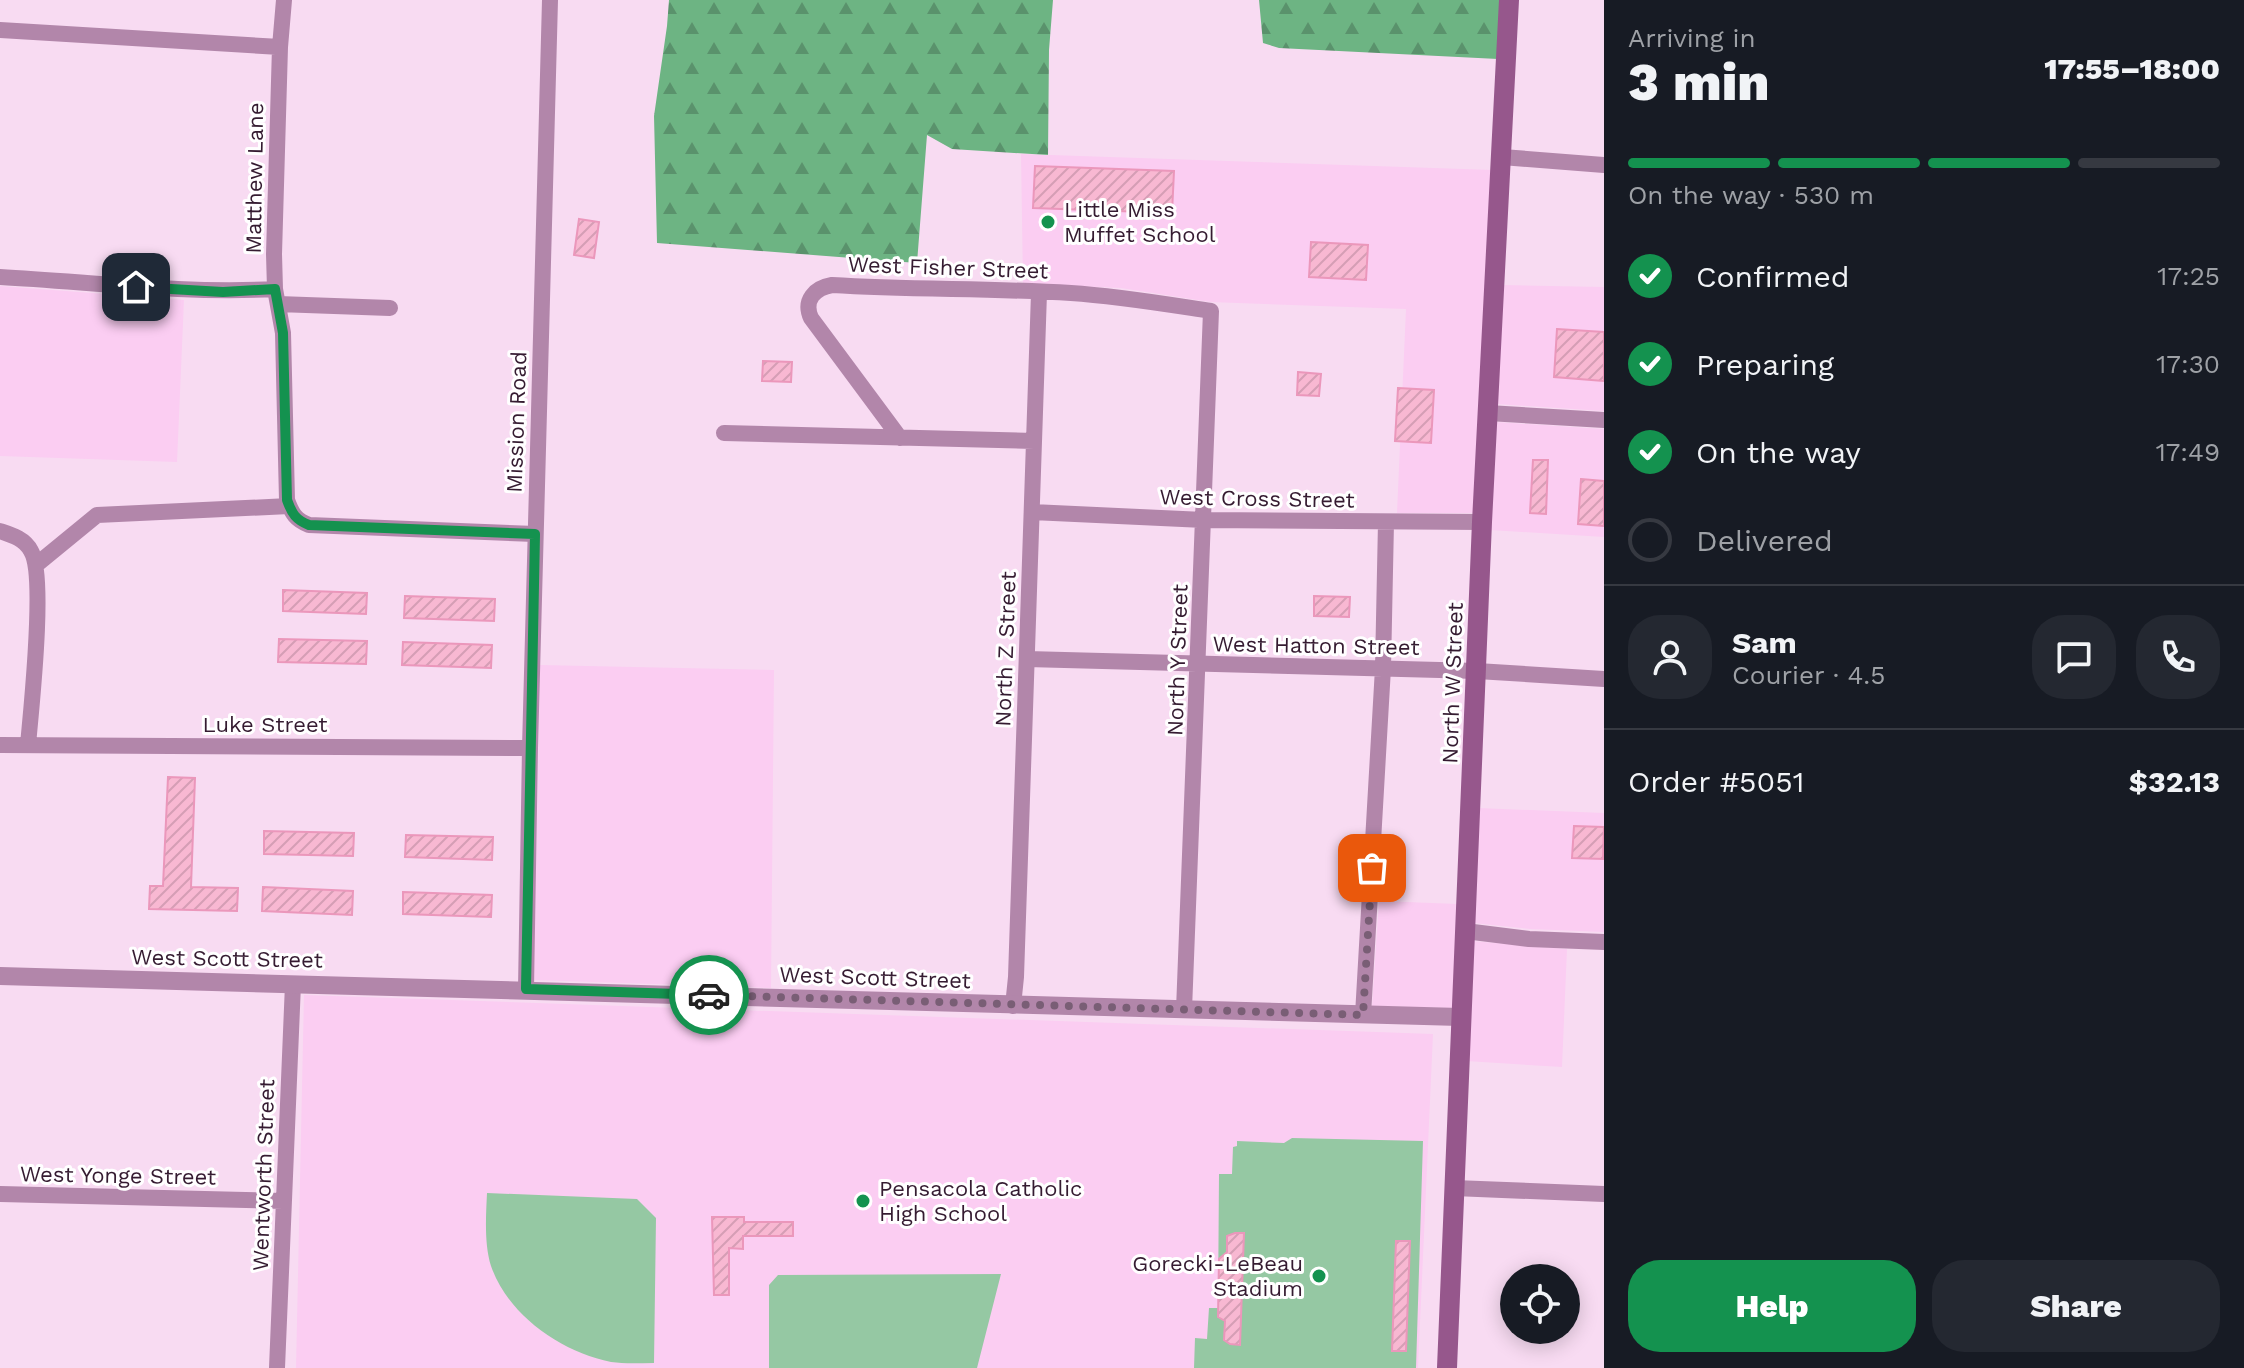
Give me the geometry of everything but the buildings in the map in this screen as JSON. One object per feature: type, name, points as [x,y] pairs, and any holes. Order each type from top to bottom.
[{"type":"main road","name":"North W Street","points":[[1447,1368],[1482,522],[1509,0]]},
{"type":"street","name":"Matthew Lane","points":[[284,0],[274,254],[283,333],[288,503]]},
{"type":"street","name":"Mission Road","points":[[526,989],[550,0]]},
{"type":"street","points":[[0,30],[280,47]]},
{"type":"street","points":[[1502,157],[1604,165]]},
{"type":"street","points":[[0,277],[277,296],[390,308]]},
{"type":"street","name":"West Fisher Street","points":[[900,438],[811,318],[808,303],[815,291],[832,285],[1120,297],[1211,311]]},
{"type":"street","name":"North Z Street","points":[[1013,1006],[1039,293]]},
{"type":"street","name":"North Y Street","points":[[1184,1010],[1211,311]]},
{"type":"street","points":[[1488,413],[1604,420]]},
{"type":"street","points":[[724,433],[1034,441]]},
{"type":"street","points":[[36,565],[97,515],[288,503],[291,513],[309,525],[535,534]]},
{"type":"street","name":"West Cross Street","points":[[1032,512],[1204,520],[1482,522]]},
{"type":"street","points":[[1363,1015],[1383,668],[1386,522]]},
{"type":"street","points":[[0,531],[14,535],[26,544],[32,551],[36,565],[37,615],[28,745]]},
{"type":"street","name":"West Hatton Street","points":[[1027,659],[1477,671],[1604,679]]},
{"type":"street","name":"Luke Street","points":[[0,745],[530,748]]},
{"type":"street","points":[[1465,931],[1529,939],[1604,942]]},
{"type":"street","name":"West Scott Street","points":[[0,976],[1460,1017]]},
{"type":"street","name":"Wentworth Street","points":[[277,1368],[293,984]]},
{"type":"street","points":[[1454,1188],[1604,1194]]},
{"type":"street","name":"West Yonge Street","points":[[0,1194],[283,1201]]},
{"type":"shaded area","points":[[1021,154],[1493,170],[1475,513],[1397,513],[1406,309],[1210,302],[1121,288],[1023,284]]},
{"type":"shaded area","points":[[1503,285],[1604,287],[1604,411],[1497,404]]},
{"type":"shaded area","points":[[0,286],[184,300],[177,462],[0,456]]},
{"type":"shaded area","points":[[1496,422],[1604,429],[1604,537],[1490,530]]},
{"type":"shaded area","points":[[540,665],[774,670],[771,988],[534,980]]},
{"type":"shaded area","points":[[1478,808],[1604,813],[1604,932],[1473,923]]},
{"type":"shaded area","points":[[1379,901],[1458,904],[1452,1008],[1372,1006]]},
{"type":"shaded area","points":[[1472,941],[1567,949],[1562,1067],[1466,1061]]},
{"type":"shaded area","name":"Pensacola Catholic High School","points":[[304,995],[1433,1034],[1418,1368],[296,1368]]},
{"type":"green space","points":[[669,0],[1053,0],[1048,155],[952,149],[927,135],[917,263],[657,243],[654,116]]},
{"type":"green space","points":[[1259,0],[1501,0],[1498,59],[1279,48],[1263,43]]},
{"type":"green space","name":"Gorecki-LeBeau Stadium","points":[[1292,1138],[1423,1141],[1416,1368],[1194,1368],[1195,1338],[1207,1339],[1209,1308],[1218,1308],[1219,1174],[1232,1174],[1233,1147],[1237,1146],[1237,1141],[1284,1143]]},
{"type":"green space","points":[[487,1193],[637,1199],[656,1218],[654,1363],[616,1363],[592,1357],[556,1340],[523,1315],[499,1284],[491,1266],[486,1239]]},
{"type":"green space","points":[[1001,1274],[977,1368],[769,1368],[769,1285],[778,1275]]},
{"type":"way so far","points":[[709,995],[1363,1015],[1372,868]]},
{"type":"place","name":"Little Miss Muffet School","points":[[1048,222]]},
{"type":"place","name":"Pensacola Catholic High School","points":[[863,1201]]},
{"type":"place","name":"Gorecki-LeBeau Stadium","points":[[1319,1276]]},
{"type":"route","points":[[136,287],[223,292],[275,289],[283,333],[287,500],[291,513],[300,521],[309,525],[535,534],[526,989],[709,995]]}]
